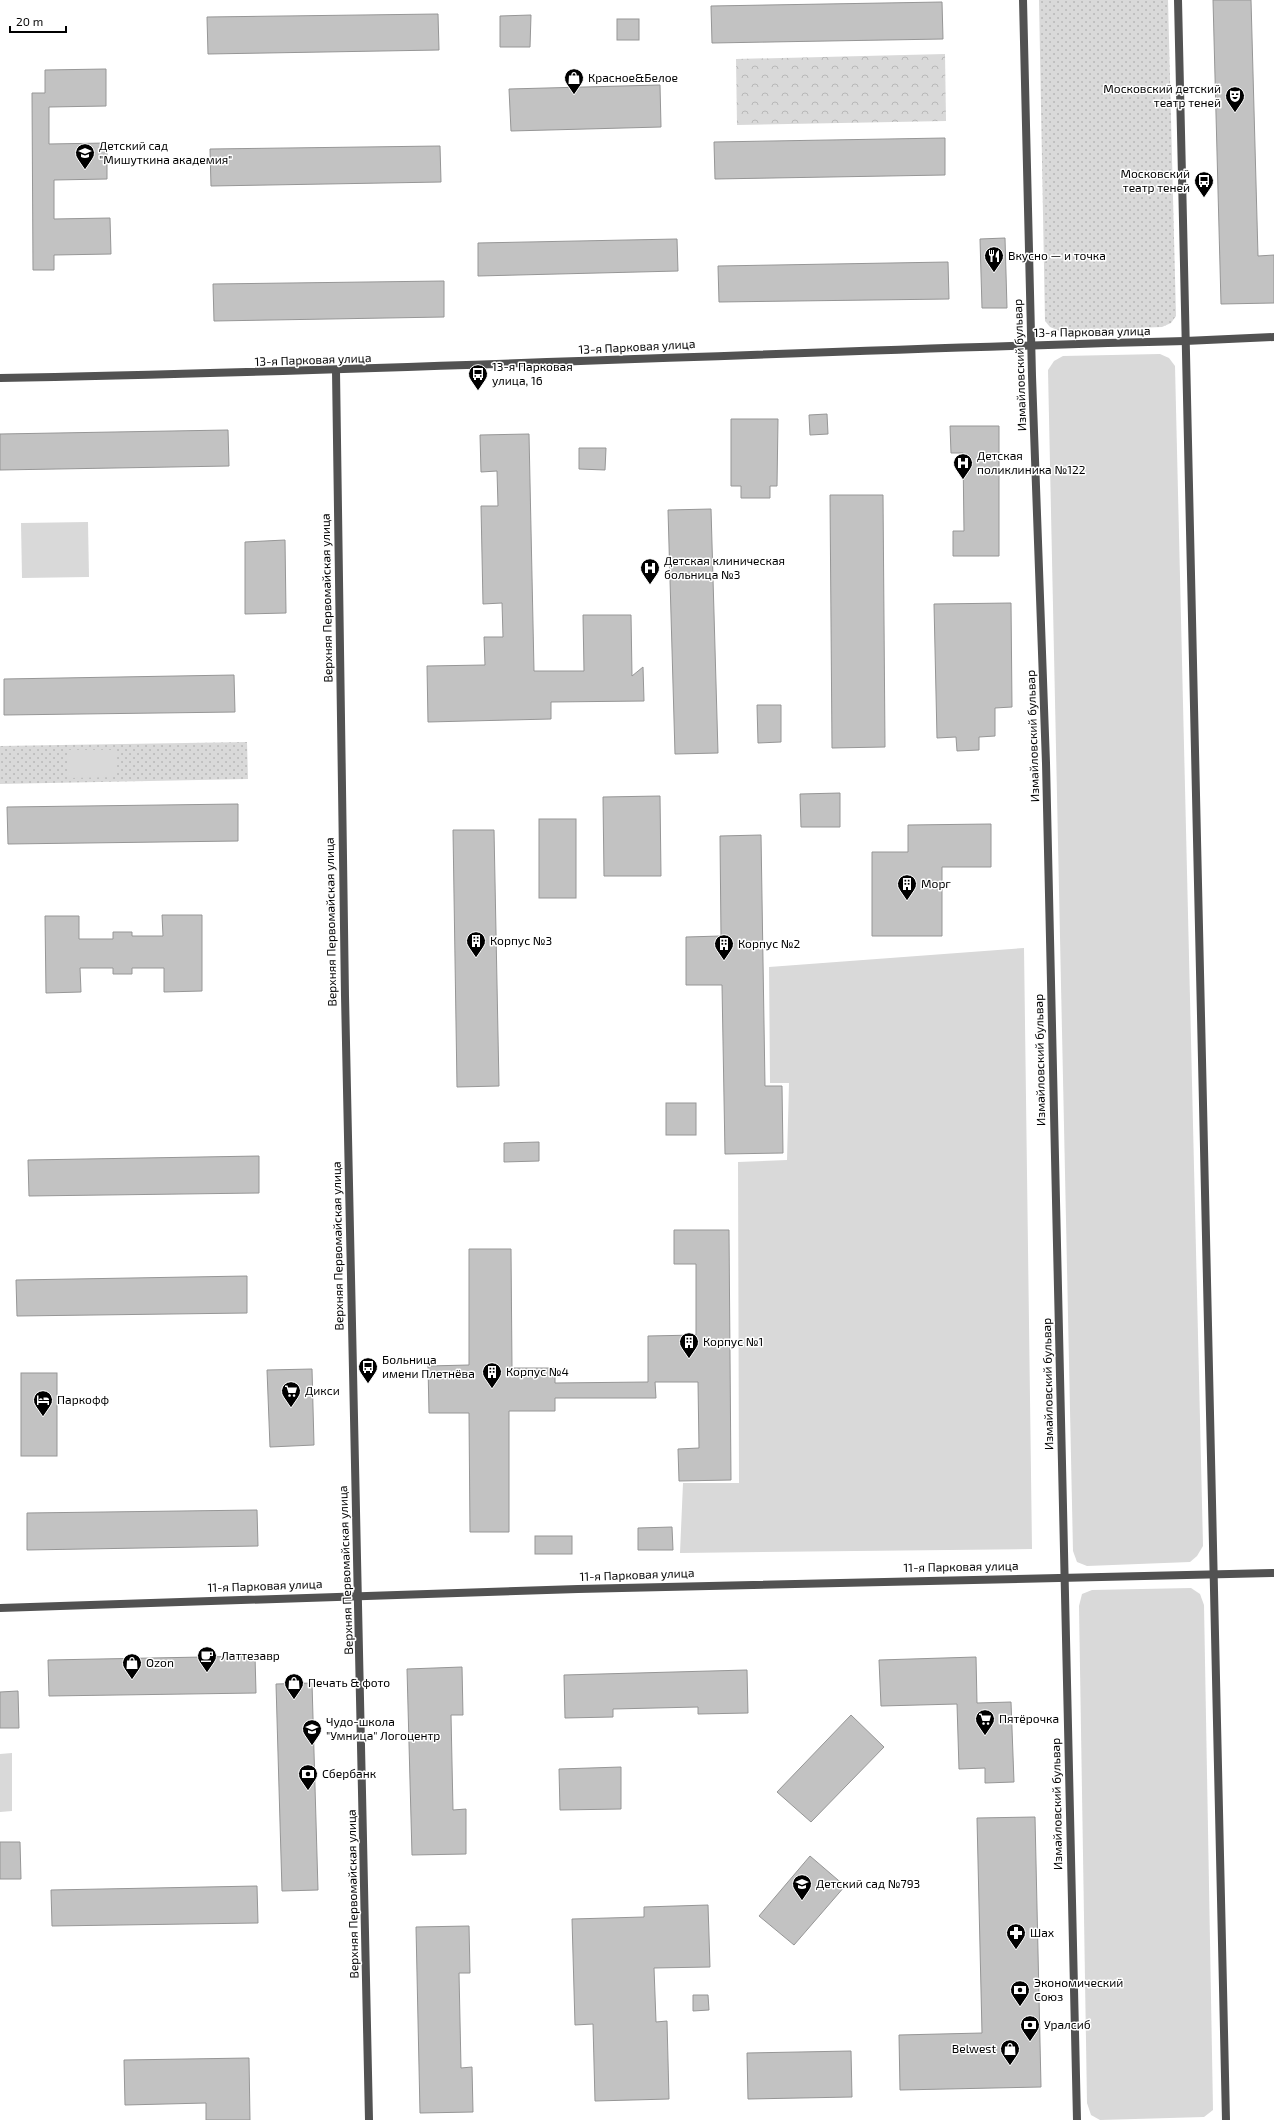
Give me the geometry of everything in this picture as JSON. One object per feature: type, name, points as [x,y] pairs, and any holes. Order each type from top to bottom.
[{"type":"street","name":"Измайловский бульвар","points":[[1023,0],[1032,345],[1046,755],[1077,2120]]},
{"type":"street","points":[[1178,0],[1215,1574],[1226,2120]]},
{"type":"street","name":"13-я Парковая улица","points":[[0,378],[336,371],[696,356],[1274,337]]},
{"type":"street","name":"Верхняя Первомайская улица","points":[[336,371],[345,996],[369,2120]]},
{"type":"street","name":"11-я Парковая улица","points":[[0,1608],[359,1596],[1064,1577],[1274,1573]]},
{"type":"green space","points":[[1039,0],[1168,0],[1176,316],[1171,323],[1162,327],[1060,331],[1050,327],[1045,321]]},
{"type":"green space","points":[[945,54],[946,121],[737,125],[736,59]]},
{"type":"green space","points":[[1160,354],[1169,358],[1175,366],[1203,1546],[1197,1556],[1190,1562],[1087,1566],[1077,1562],[1073,1551],[1048,370],[1054,361],[1063,356]]},
{"type":"green space","points":[[88,522],[89,577],[22,578],[21,523]]},
{"type":"green space","points":[[247,742],[248,779],[0,784],[0,746]]},
{"type":"green space","points":[[69,750],[117,750],[117,777],[69,778]]},
{"type":"green space","points":[[1024,948],[1032,1549],[680,1553],[683,1483],[739,1483],[738,1162],[787,1160],[789,1083],[770,1083],[769,967]]},
{"type":"green space","points":[[1191,1588],[1200,1594],[1204,1605],[1213,2110],[1204,2117],[1100,2120],[1091,2115],[1087,2103],[1079,1606],[1082,1594],[1092,1590]]},
{"type":"green space","points":[[12,1753],[12,1811],[0,1812],[0,1754]]},
{"type":"building","points":[[1213,0],[1251,0],[1258,256],[1274,255],[1274,303],[1221,304]]},
{"type":"building","points":[[942,2],[943,39],[712,43],[711,6]]},
{"type":"building","points":[[438,14],[439,50],[208,54],[207,17]]},
{"type":"building","points":[[531,15],[530,47],[500,47],[500,16]]},
{"type":"building","points":[[617,19],[639,19],[639,40],[617,40]]},
{"type":"building","points":[[106,69],[106,106],[49,107],[49,144],[107,143],[107,179],[54,180],[54,219],[110,218],[111,254],[54,255],[54,270],[33,270],[32,93],[45,93],[45,70]]},
{"type":"building","points":[[660,85],[661,127],[511,131],[509,89]]},
{"type":"building","points":[[945,138],[945,175],[715,179],[714,142]]},
{"type":"building","points":[[440,146],[441,182],[211,186],[210,149]]},
{"type":"building","name":"Вкусно — и точка","points":[[1005,238],[1007,308],[982,308],[980,239]]},
{"type":"building","points":[[677,239],[678,271],[478,276],[478,243]]},
{"type":"building","points":[[948,262],[949,299],[719,302],[718,266]]},
{"type":"building","points":[[444,281],[444,317],[214,321],[213,284]]},
{"type":"building","points":[[827,414],[828,434],[810,435],[809,415]]},
{"type":"building","points":[[731,419],[778,419],[777,486],[770,486],[770,498],[741,498],[741,486],[731,486]]},
{"type":"building","name":"Детская поликлиника №122","points":[[950,426],[999,426],[999,556],[953,556],[953,531],[964,531],[963,453],[951,453]]},
{"type":"building","points":[[228,430],[229,466],[0,470],[0,434]]},
{"type":"building","points":[[529,434],[534,671],[584,671],[583,615],[631,615],[632,676],[643,667],[644,701],[551,702],[551,719],[428,722],[427,666],[485,665],[484,637],[503,637],[502,603],[483,604],[481,506],[498,506],[497,471],[481,472],[480,435]]},
{"type":"building","points":[[579,448],[606,448],[605,470],[579,469]]},
{"type":"building","points":[[830,495],[883,495],[885,747],[832,748]]},
{"type":"building","points":[[711,509],[718,753],[675,754],[668,510]]},
{"type":"building","points":[[285,540],[286,613],[245,614],[245,542]]},
{"type":"building","points":[[1011,603],[1012,707],[995,708],[995,736],[979,737],[979,750],[957,751],[956,737],[937,738],[934,604]]},
{"type":"building","points":[[234,675],[235,712],[4,715],[4,679]]},
{"type":"building","points":[[757,705],[781,705],[781,742],[758,743]]},
{"type":"building","points":[[840,793],[840,827],[801,827],[800,794]]},
{"type":"building","points":[[660,796],[661,876],[604,876],[603,797]]},
{"type":"building","points":[[238,804],[238,841],[8,844],[7,807]]},
{"type":"building","points":[[539,819],[576,819],[576,898],[539,898]]},
{"type":"building","name":"Морг","points":[[991,824],[991,867],[942,867],[942,936],[872,936],[872,852],[908,852],[908,825]]},
{"type":"building","name":"Корпус №3","points":[[453,830],[494,830],[499,1086],[457,1087]]},
{"type":"building","name":"Корпус №2","points":[[761,835],[765,1086],[782,1086],[783,1153],[725,1154],[722,985],[686,985],[686,937],[721,936],[720,836]]},
{"type":"building","points":[[162,915],[202,915],[202,991],[164,992],[164,968],[132,968],[132,974],[113,974],[113,968],[80,968],[81,992],[46,993],[45,916],[79,916],[79,939],[113,939],[113,932],[132,932],[132,936],[163,936]]},
{"type":"building","points":[[666,1103],[696,1103],[696,1135],[666,1135]]},
{"type":"building","points":[[539,1142],[539,1161],[504,1162],[504,1143]]},
{"type":"building","points":[[259,1156],[259,1193],[29,1196],[28,1160]]},
{"type":"building","points":[[674,1230],[729,1230],[731,1480],[679,1481],[678,1449],[699,1448],[698,1382],[655,1382],[656,1398],[555,1398],[555,1411],[509,1411],[509,1532],[470,1532],[469,1413],[429,1413],[428,1366],[469,1365],[469,1249],[511,1249],[512,1368],[555,1368],[555,1383],[648,1382],[648,1336],[696,1335],[696,1264],[674,1264]]},
{"type":"building","points":[[247,1276],[247,1313],[17,1316],[16,1280]]},
{"type":"building","name":"Дикси","points":[[312,1369],[314,1445],[270,1447],[267,1370]]},
{"type":"building","points":[[21,1373],[57,1373],[57,1456],[21,1456]]},
{"type":"building","points":[[257,1510],[258,1546],[27,1550],[27,1513]]},
{"type":"building","points":[[672,1527],[673,1550],[638,1550],[638,1528]]},
{"type":"building","points":[[535,1536],[572,1536],[572,1554],[535,1554]]},
{"type":"building","points":[[255,1656],[256,1693],[49,1696],[48,1660]]},
{"type":"building","points":[[976,1657],[977,1703],[1011,1702],[1014,1782],[985,1783],[985,1768],[959,1769],[957,1704],[881,1706],[879,1660]]},
{"type":"building","points":[[462,1667],[463,1715],[451,1715],[453,1810],[466,1809],[466,1854],[412,1855],[407,1669]]},
{"type":"building","points":[[747,1670],[748,1713],[698,1714],[698,1707],[613,1709],[613,1717],[565,1718],[564,1675]]},
{"type":"building","points":[[312,1683],[318,1890],[282,1891],[276,1684]]},
{"type":"building","points":[[18,1691],[19,1728],[0,1728],[0,1692]]},
{"type":"building","points":[[851,1715],[884,1747],[811,1822],[777,1792]]},
{"type":"building","points":[[621,1767],[621,1809],[560,1810],[559,1769]]},
{"type":"building","points":[[1035,1817],[1041,2087],[900,2090],[899,2035],[982,2033],[977,1818]]},
{"type":"building","points":[[0,1842],[20,1842],[21,1879],[0,1879]]},
{"type":"building","name":"Детский сад №793","points":[[810,1856],[845,1886],[794,1945],[759,1916]]},
{"type":"building","points":[[257,1886],[258,1923],[52,1926],[51,1890]]},
{"type":"building","points":[[708,1905],[710,1967],[654,1968],[656,2022],[667,2021],[669,2099],[595,2101],[593,2024],[575,2025],[572,1919],[644,1917],[644,1907]]},
{"type":"building","points":[[469,1926],[470,1973],[459,1973],[461,2068],[472,2067],[473,2112],[420,2113],[416,1927]]},
{"type":"building","points":[[693,1995],[708,1995],[709,2010],[693,2011]]},
{"type":"building","points":[[851,2051],[852,2097],[748,2099],[747,2053]]},
{"type":"building","points":[[249,2058],[250,2120],[206,2120],[206,2103],[125,2105],[124,2060]]},
{"type":"place","name":"Красное&Белое","points":[[574,95]]},
{"type":"place","name":"Московский детский театр теней","points":[[1235,113]]},
{"type":"place","name":"Детский сад \"Мишуткина академия\"","points":[[85,170]]},
{"type":"place","name":"Московский театр теней","points":[[1204,198]]},
{"type":"place","name":"Вкусно — и точка","points":[[994,273]]},
{"type":"place","name":"13-я Парковая улица, 16","points":[[478,391]]},
{"type":"place","name":"Детская поликлиника №122","points":[[963,480]]},
{"type":"place","name":"Детская клиническая больница №3","points":[[650,585]]},
{"type":"place","name":"Морг","points":[[907,901]]},
{"type":"place","name":"Корпус №3","points":[[476,958]]},
{"type":"place","name":"Корпус №2","points":[[724,961]]},
{"type":"place","name":"Корпус №1","points":[[689,1359]]},
{"type":"place","name":"Больница имени Плетнёва","points":[[368,1384]]},
{"type":"place","name":"Корпус №4","points":[[492,1389]]},
{"type":"place","name":"Дикси","points":[[291,1408]]},
{"type":"place","name":"Паркофф","points":[[43,1417]]},
{"type":"place","name":"Латтезавр","points":[[207,1673]]},
{"type":"place","name":"Ozon","points":[[132,1680]]},
{"type":"place","name":"Печать & фото","points":[[294,1700]]},
{"type":"place","name":"Пятёрочка","points":[[985,1736]]},
{"type":"place","name":"Чудо-школа \"Умница\" Логоцентр","points":[[312,1746]]},
{"type":"place","name":"Сбербанк","points":[[308,1791]]},
{"type":"place","name":"Детский сад №793","points":[[802,1901]]},
{"type":"place","name":"Шах","points":[[1016,1950]]},
{"type":"place","name":"Экономический Союз","points":[[1020,2007]]},
{"type":"place","name":"Уралсиб","points":[[1030,2042]]},
{"type":"place","name":"Belwest","points":[[1010,2066]]}]
